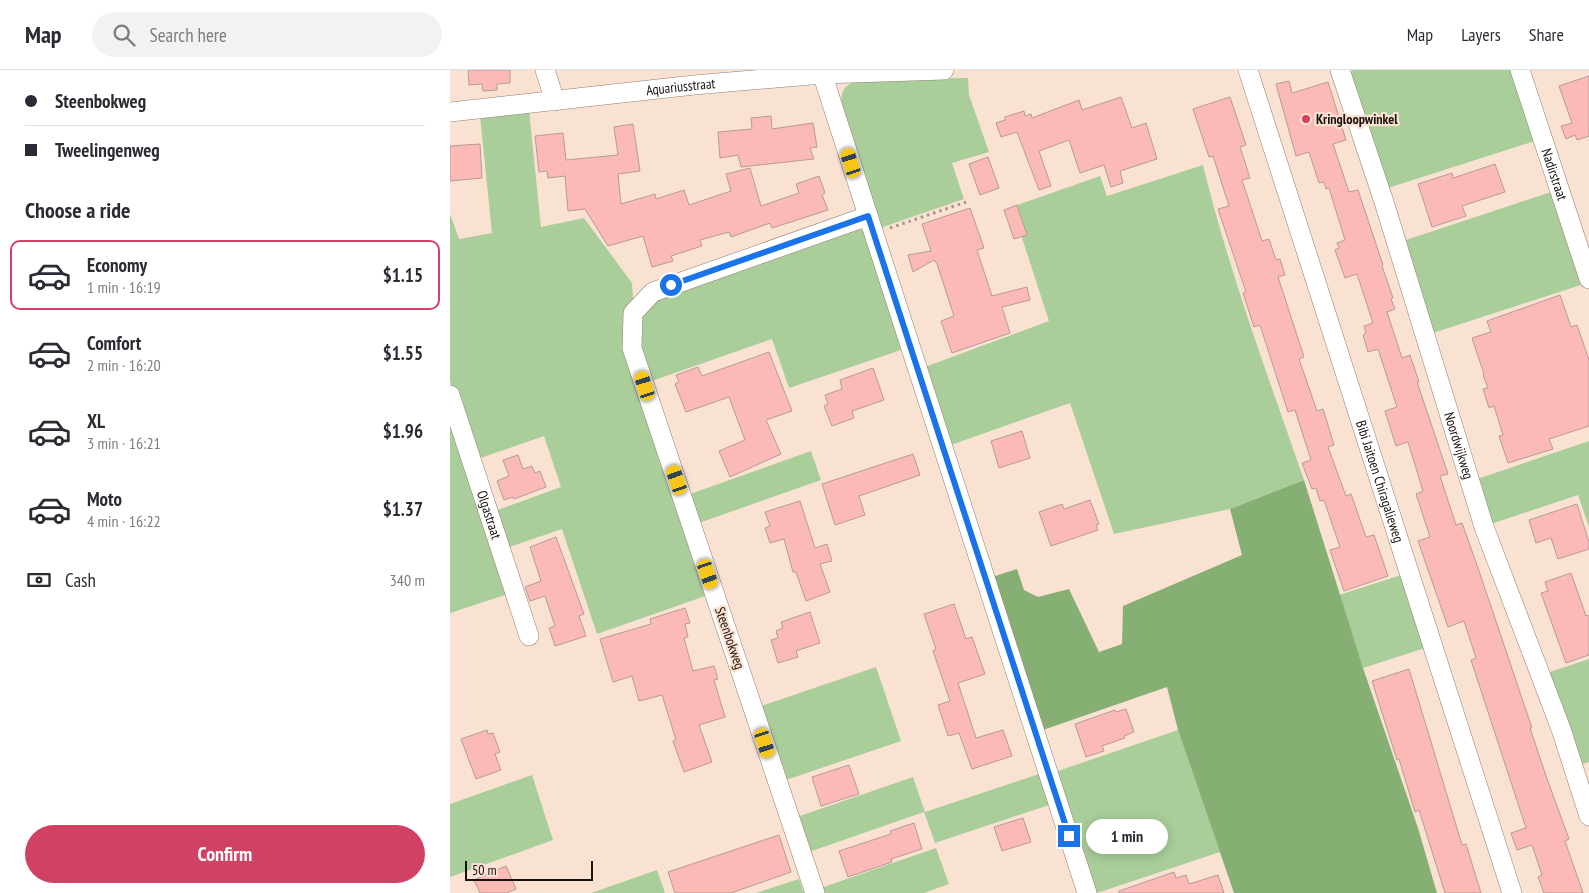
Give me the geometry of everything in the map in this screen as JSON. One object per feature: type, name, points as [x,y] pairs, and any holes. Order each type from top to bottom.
[{"type":"street","points":[[545,70],[555,101]]},
{"type":"street","name":"Aquariusstraat","points":[[450,112],[822,72],[944,70]]},
{"type":"street","name":"Bibi Jaitoen Chiragalieweg","points":[[1248,70],[1512,893]]},
{"type":"street","name":"Noordwijkweg","points":[[1340,70],[1384,202],[1484,527],[1561,730],[1589,816]]},
{"type":"street","name":"Nadirstraat","points":[[1520,70],[1589,279]]},
{"type":"street","points":[[822,72],[1087,893]]},
{"type":"street","name":"Steenbokweg","points":[[816,893],[632,348],[633,313],[653,292],[870,225]]},
{"type":"street","name":"Olgastraat","points":[[450,395],[529,636]]},
{"type":"path","points":[[870,225],[966,202]]},
{"type":"green space","points":[[1352,70],[1515,70],[1538,140],[1388,188],[1350,76]]},
{"type":"green space","points":[[968,78],[969,95],[989,152],[952,163],[964,199],[880,228],[842,109],[842,93],[850,84],[860,80]]},
{"type":"green space","points":[[529,110],[541,227],[584,218],[632,283],[633,298],[631,309],[708,595],[597,634],[562,529],[504,549],[492,512],[561,487],[544,436],[475,460],[450,381],[450,214],[459,239],[492,233],[480,116]]},
{"type":"green space","points":[[1203,165],[1237,284],[1304,480],[1230,509],[1114,534],[1070,403],[951,445],[925,367],[1049,321],[1012,207],[1100,176],[1107,196]]},
{"type":"green space","points":[[1554,191],[1584,284],[1433,333],[1403,241]]},
{"type":"green space","points":[[858,228],[867,233],[901,350],[789,388],[772,339],[649,382],[637,346],[639,317],[658,297]]},
{"type":"green space","points":[[450,416],[508,594],[450,613]]},
{"type":"green space","points":[[1589,441],[1589,527],[1578,495],[1491,524],[1477,479]]},
{"type":"green space","points":[[811,451],[821,480],[699,523],[690,494]]},
{"type":"green space","points":[[1304,480],[1363,668],[1418,828],[1437,893],[1234,893],[1178,730],[1167,687],[1043,730],[992,577],[1017,569],[1024,590],[1038,597],[1069,589],[1099,652],[1122,644],[1123,606],[1242,555],[1230,509]]},
{"type":"green space","points":[[1401,575],[1425,648],[1363,668],[1339,595]]},
{"type":"green space","points":[[1589,659],[1589,762],[1571,768],[1541,675]]},
{"type":"green space","points":[[876,667],[901,741],[780,782],[755,708]]},
{"type":"green space","points":[[1178,730],[1220,852],[1097,893],[1055,772]]},
{"type":"green space","points":[[1042,773],[1052,804],[935,843],[924,812],[806,853],[794,818],[913,777],[925,812]]},
{"type":"green space","points":[[532,775],[553,840],[450,877],[450,804]]},
{"type":"green space","points":[[936,848],[949,884],[924,893],[816,893],[815,890]]},
{"type":"green space","points":[[657,870],[665,893],[591,893]]},
{"type":"green space","points":[[799,879],[804,893],[756,893]]},
{"type":"building","points":[[468,70],[510,70],[510,83],[497,84],[497,90],[483,91],[482,84],[469,85]]},
{"type":"building","points":[[1589,76],[1589,136],[1577,140],[1575,135],[1566,139],[1561,126],[1572,123],[1559,86]]},
{"type":"building","points":[[1289,81],[1292,93],[1328,82],[1346,140],[1333,144],[1349,192],[1358,190],[1393,298],[1391,299],[1395,309],[1387,312],[1402,358],[1410,355],[1419,382],[1417,382],[1448,474],[1440,476],[1456,525],[1462,523],[1477,565],[1532,728],[1530,728],[1546,776],[1569,839],[1565,841],[1583,893],[1544,893],[1538,877],[1542,875],[1532,845],[1517,850],[1511,833],[1526,828],[1471,660],[1476,658],[1464,621],[1448,627],[1418,541],[1430,537],[1416,494],[1423,491],[1408,442],[1396,446],[1385,411],[1397,407],[1378,349],[1368,352],[1363,335],[1366,333],[1364,326],[1373,323],[1357,274],[1345,278],[1335,250],[1339,248],[1337,243],[1345,240],[1329,188],[1326,189],[1324,182],[1319,183],[1309,152],[1296,156],[1276,84]]},
{"type":"building","points":[[1121,97],[1132,128],[1146,123],[1157,159],[1120,171],[1123,183],[1111,187],[1104,165],[1080,173],[1069,140],[1039,151],[1051,186],[1039,190],[1017,132],[1001,137],[996,123],[1005,120],[1005,117],[1024,111],[1025,116],[1031,114],[1032,118],[1079,100],[1082,110]]},
{"type":"building","points":[[1230,97],[1246,145],[1240,147],[1250,178],[1242,180],[1262,241],[1269,239],[1276,260],[1280,259],[1285,275],[1278,277],[1304,357],[1299,359],[1317,411],[1323,409],[1334,445],[1328,447],[1346,496],[1351,494],[1366,537],[1374,535],[1388,576],[1344,591],[1330,550],[1340,547],[1324,500],[1320,501],[1316,488],[1312,489],[1302,463],[1311,460],[1295,410],[1288,412],[1260,325],[1254,327],[1243,293],[1246,292],[1218,209],[1229,206],[1213,156],[1209,157],[1193,109]]},
{"type":"building","points":[[771,116],[772,129],[813,123],[817,147],[810,148],[814,159],[741,167],[738,155],[720,158],[718,132],[752,129],[751,118]]},
{"type":"building","points":[[633,124],[640,171],[618,174],[621,204],[655,194],[656,199],[684,190],[689,205],[731,191],[726,174],[750,168],[761,206],[799,193],[796,184],[819,176],[825,193],[822,195],[828,210],[772,228],[770,223],[731,237],[729,232],[700,240],[702,246],[671,256],[673,261],[652,267],[643,236],[608,246],[585,209],[568,211],[565,176],[548,178],[547,171],[539,172],[535,136],[563,133],[566,160],[618,155],[614,127]]},
{"type":"building","points":[[480,144],[482,178],[450,181],[450,146]]},
{"type":"building","points":[[988,157],[999,188],[980,195],[969,164]]},
{"type":"building","points":[[1495,164],[1505,192],[1462,206],[1466,216],[1432,227],[1418,184],[1452,173],[1453,178]]},
{"type":"building","points":[[1017,205],[1027,235],[1014,239],[1004,210]]},
{"type":"building","points":[[970,208],[984,248],[977,250],[992,296],[1027,287],[1030,300],[1002,307],[1010,333],[952,353],[941,321],[954,316],[937,264],[934,260],[913,272],[908,255],[931,251],[922,224]]},
{"type":"building","points":[[1560,295],[1571,327],[1577,325],[1589,360],[1589,426],[1549,439],[1553,449],[1508,463],[1499,436],[1503,435],[1494,406],[1489,408],[1483,389],[1488,388],[1472,338],[1491,332],[1487,321]]},
{"type":"building","points":[[769,352],[792,411],[766,420],[781,454],[730,477],[719,451],[745,440],[729,397],[686,412],[675,384],[679,382],[676,375],[698,367],[702,376]]},
{"type":"building","points":[[873,368],[884,400],[852,411],[854,418],[832,426],[824,406],[828,404],[825,395],[842,389],[840,380]]},
{"type":"building","points":[[1022,431],[1030,458],[999,468],[991,441]]},
{"type":"building","points":[[913,454],[920,475],[859,496],[865,515],[835,525],[822,484]]},
{"type":"building","points":[[518,455],[523,469],[532,466],[535,473],[540,471],[546,487],[514,499],[513,497],[504,500],[497,481],[509,476],[503,460]]},
{"type":"building","points":[[1090,500],[1099,524],[1096,525],[1098,530],[1051,546],[1039,512],[1062,504],[1064,509]]},
{"type":"building","points":[[800,501],[815,548],[827,544],[832,561],[820,564],[830,592],[806,601],[796,572],[793,572],[784,539],[770,543],[765,528],[770,526],[765,512]]},
{"type":"building","points":[[1577,504],[1589,542],[1589,549],[1558,559],[1551,538],[1536,543],[1529,520]]},
{"type":"building","points":[[556,537],[584,614],[579,616],[586,636],[555,646],[549,628],[555,626],[545,596],[530,601],[525,587],[541,581],[530,547]]},
{"type":"building","points":[[1571,573],[1586,616],[1589,615],[1589,655],[1566,663],[1541,593],[1548,591],[1545,582]]},
{"type":"building","points":[[954,604],[966,639],[972,637],[985,674],[958,683],[976,738],[1003,730],[1012,756],[972,769],[959,733],[948,736],[938,705],[950,701],[933,651],[936,649],[924,614]]},
{"type":"building","points":[[685,608],[690,623],[685,624],[688,637],[684,638],[693,671],[714,666],[718,679],[714,680],[725,717],[699,725],[712,762],[684,772],[673,741],[676,740],[662,695],[639,701],[632,676],[613,682],[600,639],[651,624],[650,619]]},
{"type":"building","points":[[810,612],[820,643],[796,651],[798,657],[778,663],[771,640],[778,638],[776,631],[783,628],[781,622]]},
{"type":"building","points":[[1409,669],[1462,845],[1466,844],[1481,893],[1445,893],[1419,810],[1415,812],[1399,759],[1397,760],[1372,681]]},
{"type":"building","points":[[1126,709],[1134,732],[1124,736],[1125,738],[1102,746],[1104,751],[1086,757],[1075,724],[1115,710],[1116,712]]},
{"type":"building","points":[[487,730],[488,734],[493,733],[500,752],[495,754],[501,770],[476,779],[461,739]]},
{"type":"building","points":[[849,765],[859,794],[821,806],[812,777]]},
{"type":"building","points":[[1023,818],[1031,842],[1002,851],[994,827]]},
{"type":"building","points":[[914,823],[922,849],[891,859],[892,862],[848,877],[839,851],[891,834],[890,831]]},
{"type":"building","points":[[779,835],[791,872],[731,893],[675,893],[668,872]]},
{"type":"building","points":[[506,866],[516,889],[507,893],[480,893],[474,880]]},
{"type":"building","points":[[1174,872],[1176,878],[1186,875],[1189,884],[1218,875],[1224,893],[1119,893],[1119,891]]},
{"type":"place","name":"Kringloopwinkel","points":[[1306,119]]},
{"type":"route","points":[[671,285],[868,216],[1069,836]]}]
